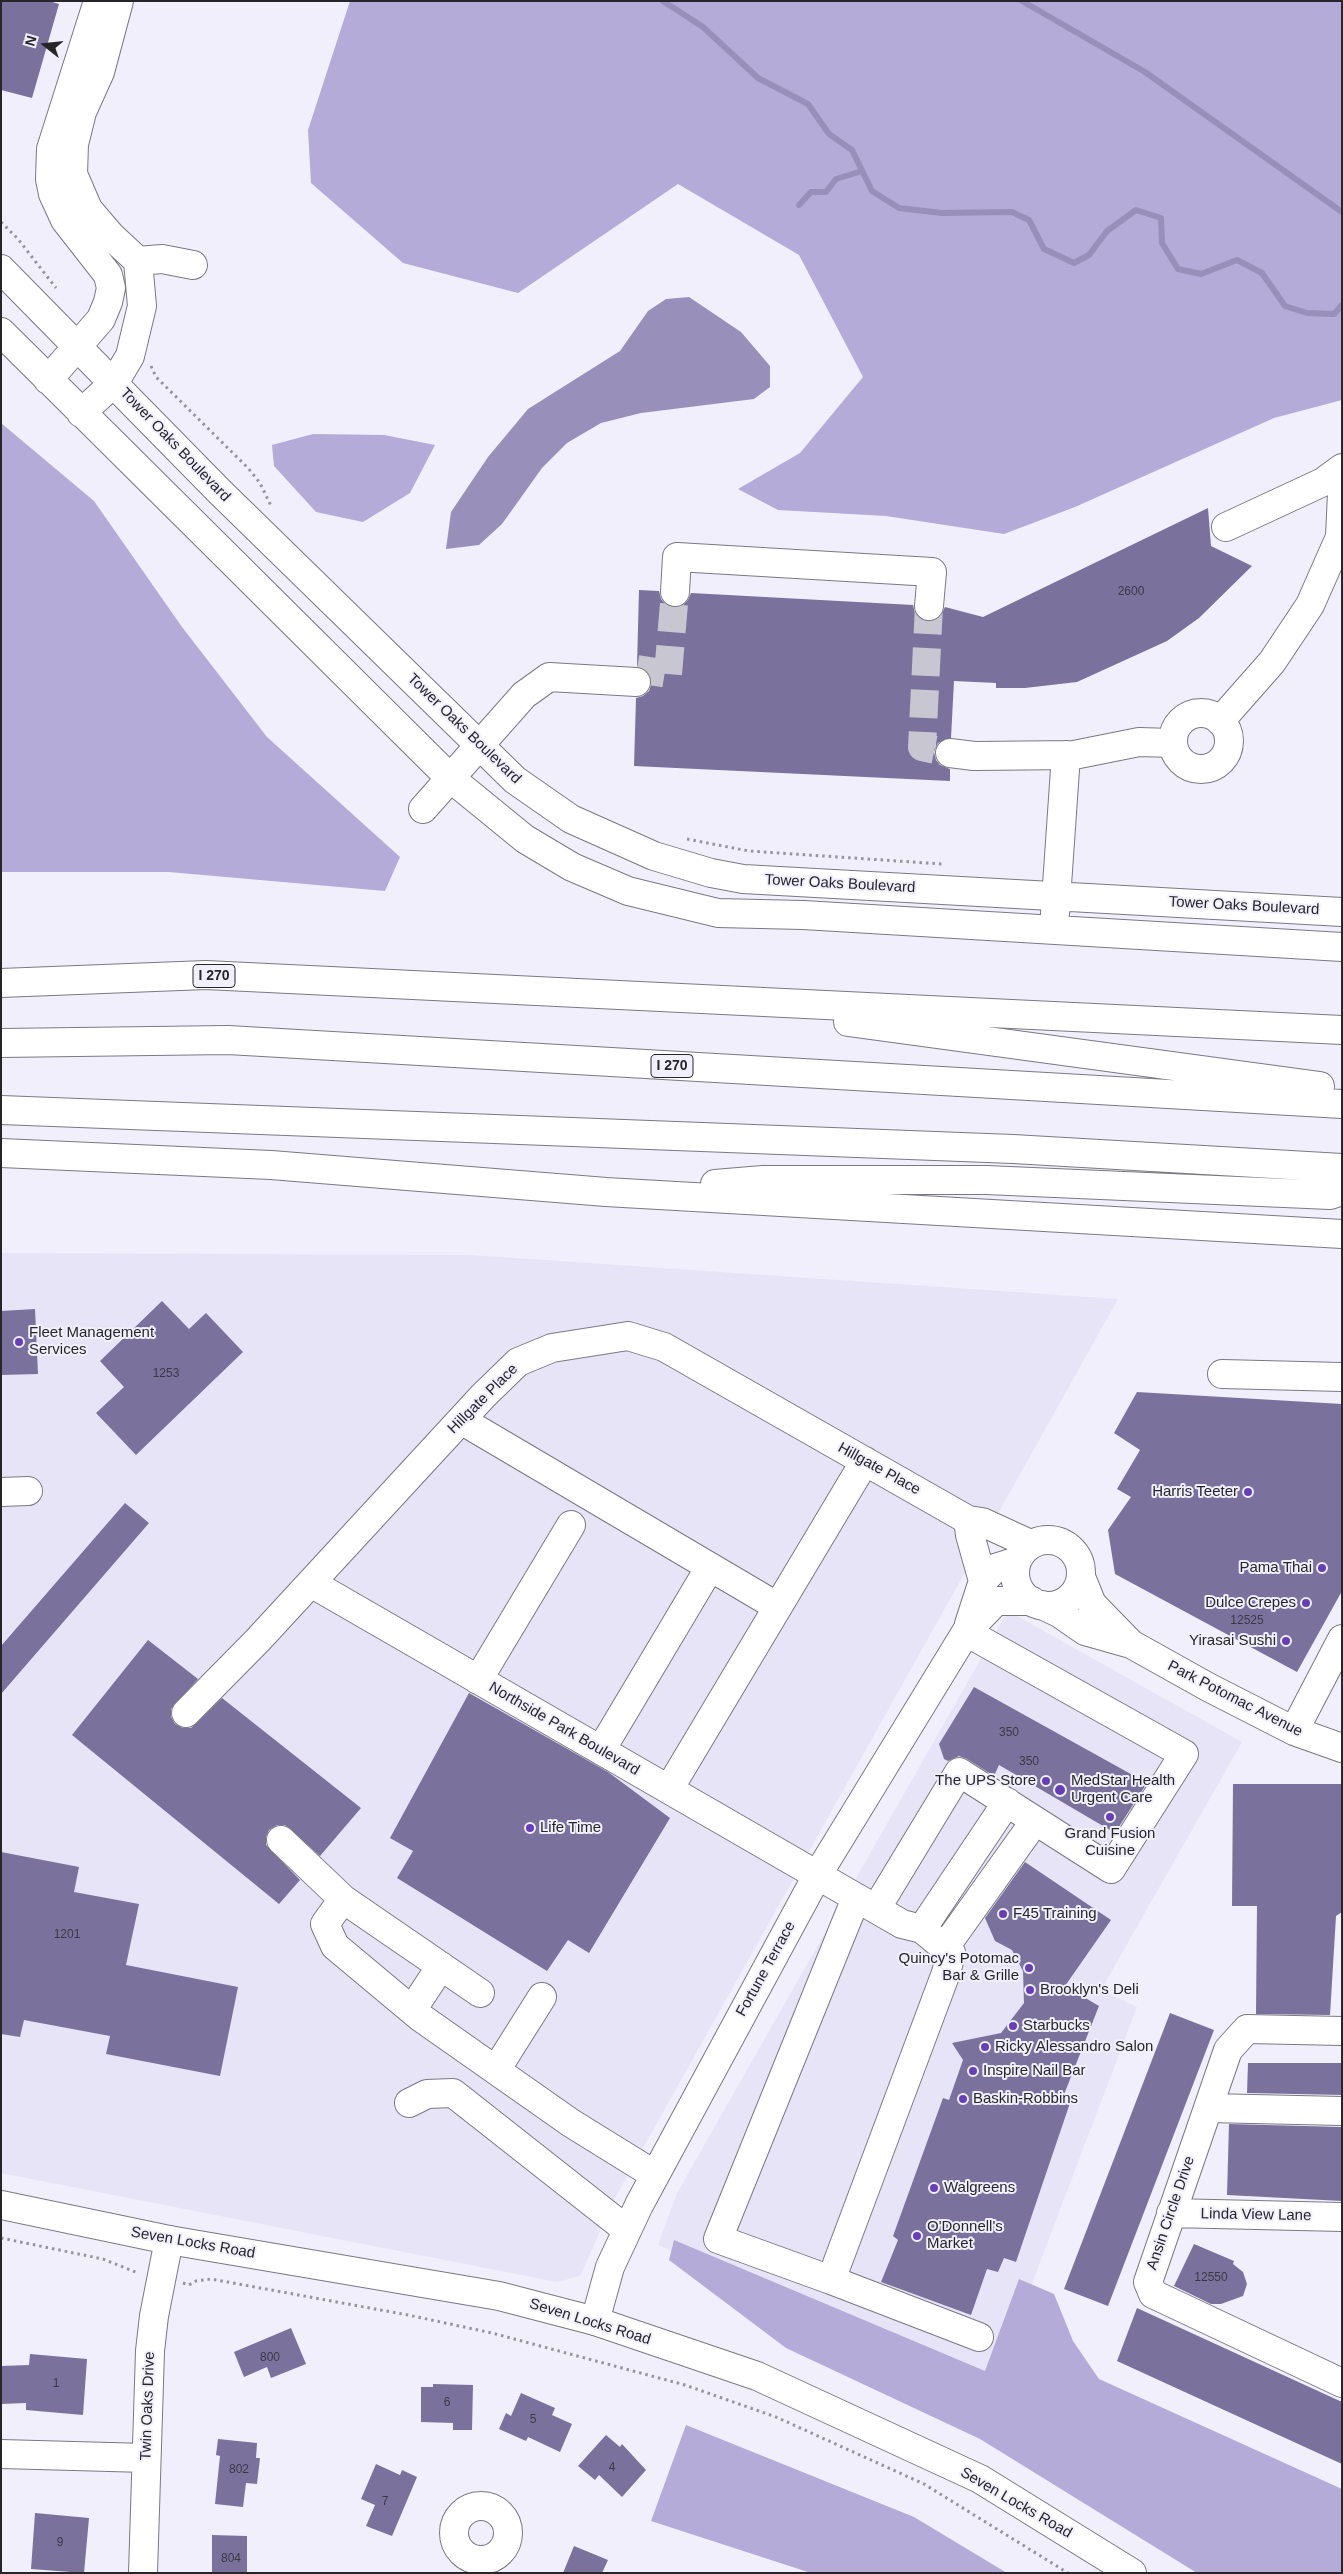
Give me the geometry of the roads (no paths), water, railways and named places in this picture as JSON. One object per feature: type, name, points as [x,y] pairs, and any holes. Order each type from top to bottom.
[{"type":"main road","points":[[48,380],[101,319],[111,288],[108,275],[65,220],[52,194],[50,179],[51,148],[98,1]]},
{"type":"main road","points":[[81,413],[114,383],[130,356],[142,306],[138,261],[111,236],[88,209],[73,174],[74,144],[82,112],[100,72],[119,1]]},
{"type":"main road","points":[[138,261],[162,258],[193,265]]},
{"type":"main road","name":"Tower Oaks Boulevard","points":[[1,269],[219,491],[478,745],[515,780],[571,819],[654,856],[711,873],[743,879],[1342,912]]},
{"type":"main road","points":[[1,332],[449,777],[525,839],[572,867],[637,893],[718,913],[803,915],[1342,948]]},
{"type":"main road","points":[[1226,527],[1324,482],[1339,470]]},
{"type":"main road","points":[[1220,721],[1272,662],[1310,604],[1340,537],[1342,493],[1339,470]]},
{"type":"main road","points":[[675,592],[677,558],[687,558],[932,572],[929,606]]},
{"type":"main road","points":[[423,808],[524,695],[549,677],[598,679],[610,673],[636,676]]},
{"type":"main road","points":[[1206,713],[1220,721],[1227,731],[1229,741],[1226,752],[1219,762],[1211,767],[1199,769],[1184,764],[1176,754],[1172,743],[1173,733],[1181,720],[1191,714],[1206,713]]},
{"type":"main road","points":[[951,747],[966,738],[988,743],[1001,756],[1066,755],[1140,742],[1172,743]]},
{"type":"main road","points":[[1053,930],[1066,755]]},
{"type":"main road","name":"I 270","points":[[1,982],[206,975],[1342,1030]]},
{"type":"main road","points":[[660,997],[1342,1089]]},
{"type":"main road","name":"I 270","points":[[1,1043],[228,1040],[1342,1104]]},
{"type":"main road","points":[[1,1110],[1013,1148],[1342,1168]]},
{"type":"main road","points":[[1,1153],[271,1165],[606,1192],[1342,1234]]},
{"type":"main road","points":[[606,1192],[763,1180],[986,1180],[1330,1196],[1342,1191]]},
{"type":"main road","name":"Hillgate Place","points":[[186,1713],[461,1420],[518,1362],[552,1348],[628,1336],[664,1347],[968,1520],[982,1522],[1024,1553]]},
{"type":"main road","points":[[1222,1374],[1342,1377]]},
{"type":"main road","points":[[461,1420],[778,1607]]},
{"type":"main road","points":[[669,1789],[865,1461]]},
{"type":"main road","points":[[1,1492],[28,1491]]},
{"type":"main road","points":[[968,1520],[970,1535],[983,1581]]},
{"type":"main road","points":[[478,1680],[571,1525]]},
{"type":"main road","points":[[983,1581],[995,1568],[1024,1553],[1043,1540],[1063,1543],[1077,1557],[1081,1577],[1092,1604],[1131,1644]]},
{"type":"main road","points":[[1024,1553],[1015,1572],[1017,1584],[1023,1594],[1059,1613],[1085,1632],[1131,1644]]},
{"type":"main road","points":[[601,1750],[710,1567]]},
{"type":"main road","points":[[1037,1603],[1053,1605],[1064,1602],[1078,1587],[1081,1577]]},
{"type":"main road","name":"Fortune Terrace","points":[[966,1632],[983,1581]]},
{"type":"main road","name":"Northside Park Boulevard","points":[[310,1583],[902,1924],[922,1930],[945,1947]]},
{"type":"main road","name":"Fortune Terrace","points":[[595,2321],[610,2266],[655,2174],[818,1874],[966,1632],[996,1601],[1037,1603]]},
{"type":"main road","points":[[966,1632],[1184,1754],[1111,1870],[959,1772],[866,1903],[718,2239],[979,2337]]},
{"type":"main road","points":[[1294,1731],[1342,1639]]},
{"type":"main road","name":"Park Potomac Avenue","points":[[1131,1644],[1208,1687],[1294,1731],[1342,1748]]},
{"type":"main road","points":[[922,1930],[1007,1802]]},
{"type":"main road","points":[[831,2280],[946,1974],[950,1953],[945,1947],[1035,1821]]},
{"type":"main road","points":[[281,1840],[343,1898],[480,1993]]},
{"type":"main road","points":[[343,1898],[325,1924],[335,1946],[412,2010],[496,2070],[571,2123],[655,2174]]},
{"type":"main road","points":[[412,2010],[441,1966]]},
{"type":"main road","points":[[496,2070],[542,1997]]},
{"type":"main road","name":"Ansin Circle Drive","points":[[1342,2030],[1248,2029],[1228,2050],[1148,2282],[1153,2294],[1342,2383]]},
{"type":"main road","points":[[409,2104],[427,2094],[453,2093],[627,2230]]},
{"type":"main road","points":[[1208,2108],[1342,2111]]},
{"type":"main road","name":"Seven Locks Road","points":[[1,2205],[169,2240],[499,2296],[595,2321],[757,2376],[980,2479],[1132,2573]]},
{"type":"main road","name":"Linda View Lane","points":[[1171,2214],[1342,2217]]},
{"type":"main road","name":"Twin Oaks Drive","points":[[143,2573],[150,2351],[169,2240]]},
{"type":"main road","points":[[1,2454],[146,2458]]},
{"type":"waterway","points":[[663,1],[703,27],[758,78],[808,104],[829,134],[852,150],[872,191],[899,208],[942,213],[1012,212],[1029,220],[1044,249],[1074,263],[1089,255],[1107,231],[1136,210],[1161,218],[1162,243],[1178,269],[1201,274],[1237,260],[1262,273],[1285,306],[1307,313],[1334,314],[1342,305]]},
{"type":"waterway","points":[[1022,1],[1145,72],[1342,212]]},
{"type":"waterway","points":[[799,205],[811,192],[826,192],[836,179],[862,171]]},
{"type":"tunnel","points":[[668,674],[675,592]]},
{"type":"tunnel","points":[[929,606],[922,747],[950,753]]},
{"type":"tunnel","points":[[637,669],[668,674]]},
{"type":"place","name":"Fleet Management Services","points":[[19,1342]]},
{"type":"place","name":"Harris Teeter","points":[[1248,1492]]},
{"type":"place","name":"Pama Thai","points":[[1322,1568]]},
{"type":"place","name":"Dulce Crepes","points":[[1306,1603]]},
{"type":"place","name":"Yirasai Sushi","points":[[1286,1641]]},
{"type":"place","name":"The UPS Store","points":[[1046,1781]]},
{"type":"place","name":"MedStar Health Urgent Care","points":[[1060,1790]]},
{"type":"place","name":"Grand Fusion Cuisine","points":[[1110,1817]]},
{"type":"place","name":"Life Time","points":[[530,1828]]},
{"type":"place","name":"F45 Training","points":[[1003,1914]]},
{"type":"place","name":"Quincy's Potomac Bar & Grille","points":[[1029,1968]]},
{"type":"place","name":"Brooklyn's Deli","points":[[1030,1990]]},
{"type":"place","name":"Starbucks","points":[[1013,2026]]},
{"type":"place","name":"Ricky Alessandro Salon","points":[[985,2047]]},
{"type":"place","name":"Inspire Nail Bar","points":[[973,2071]]},
{"type":"place","name":"Baskin-Robbins","points":[[963,2099]]},
{"type":"place","name":"Walgreens","points":[[934,2188]]},
{"type":"place","name":"O'Donnell's Market","points":[[917,2236]]}]
